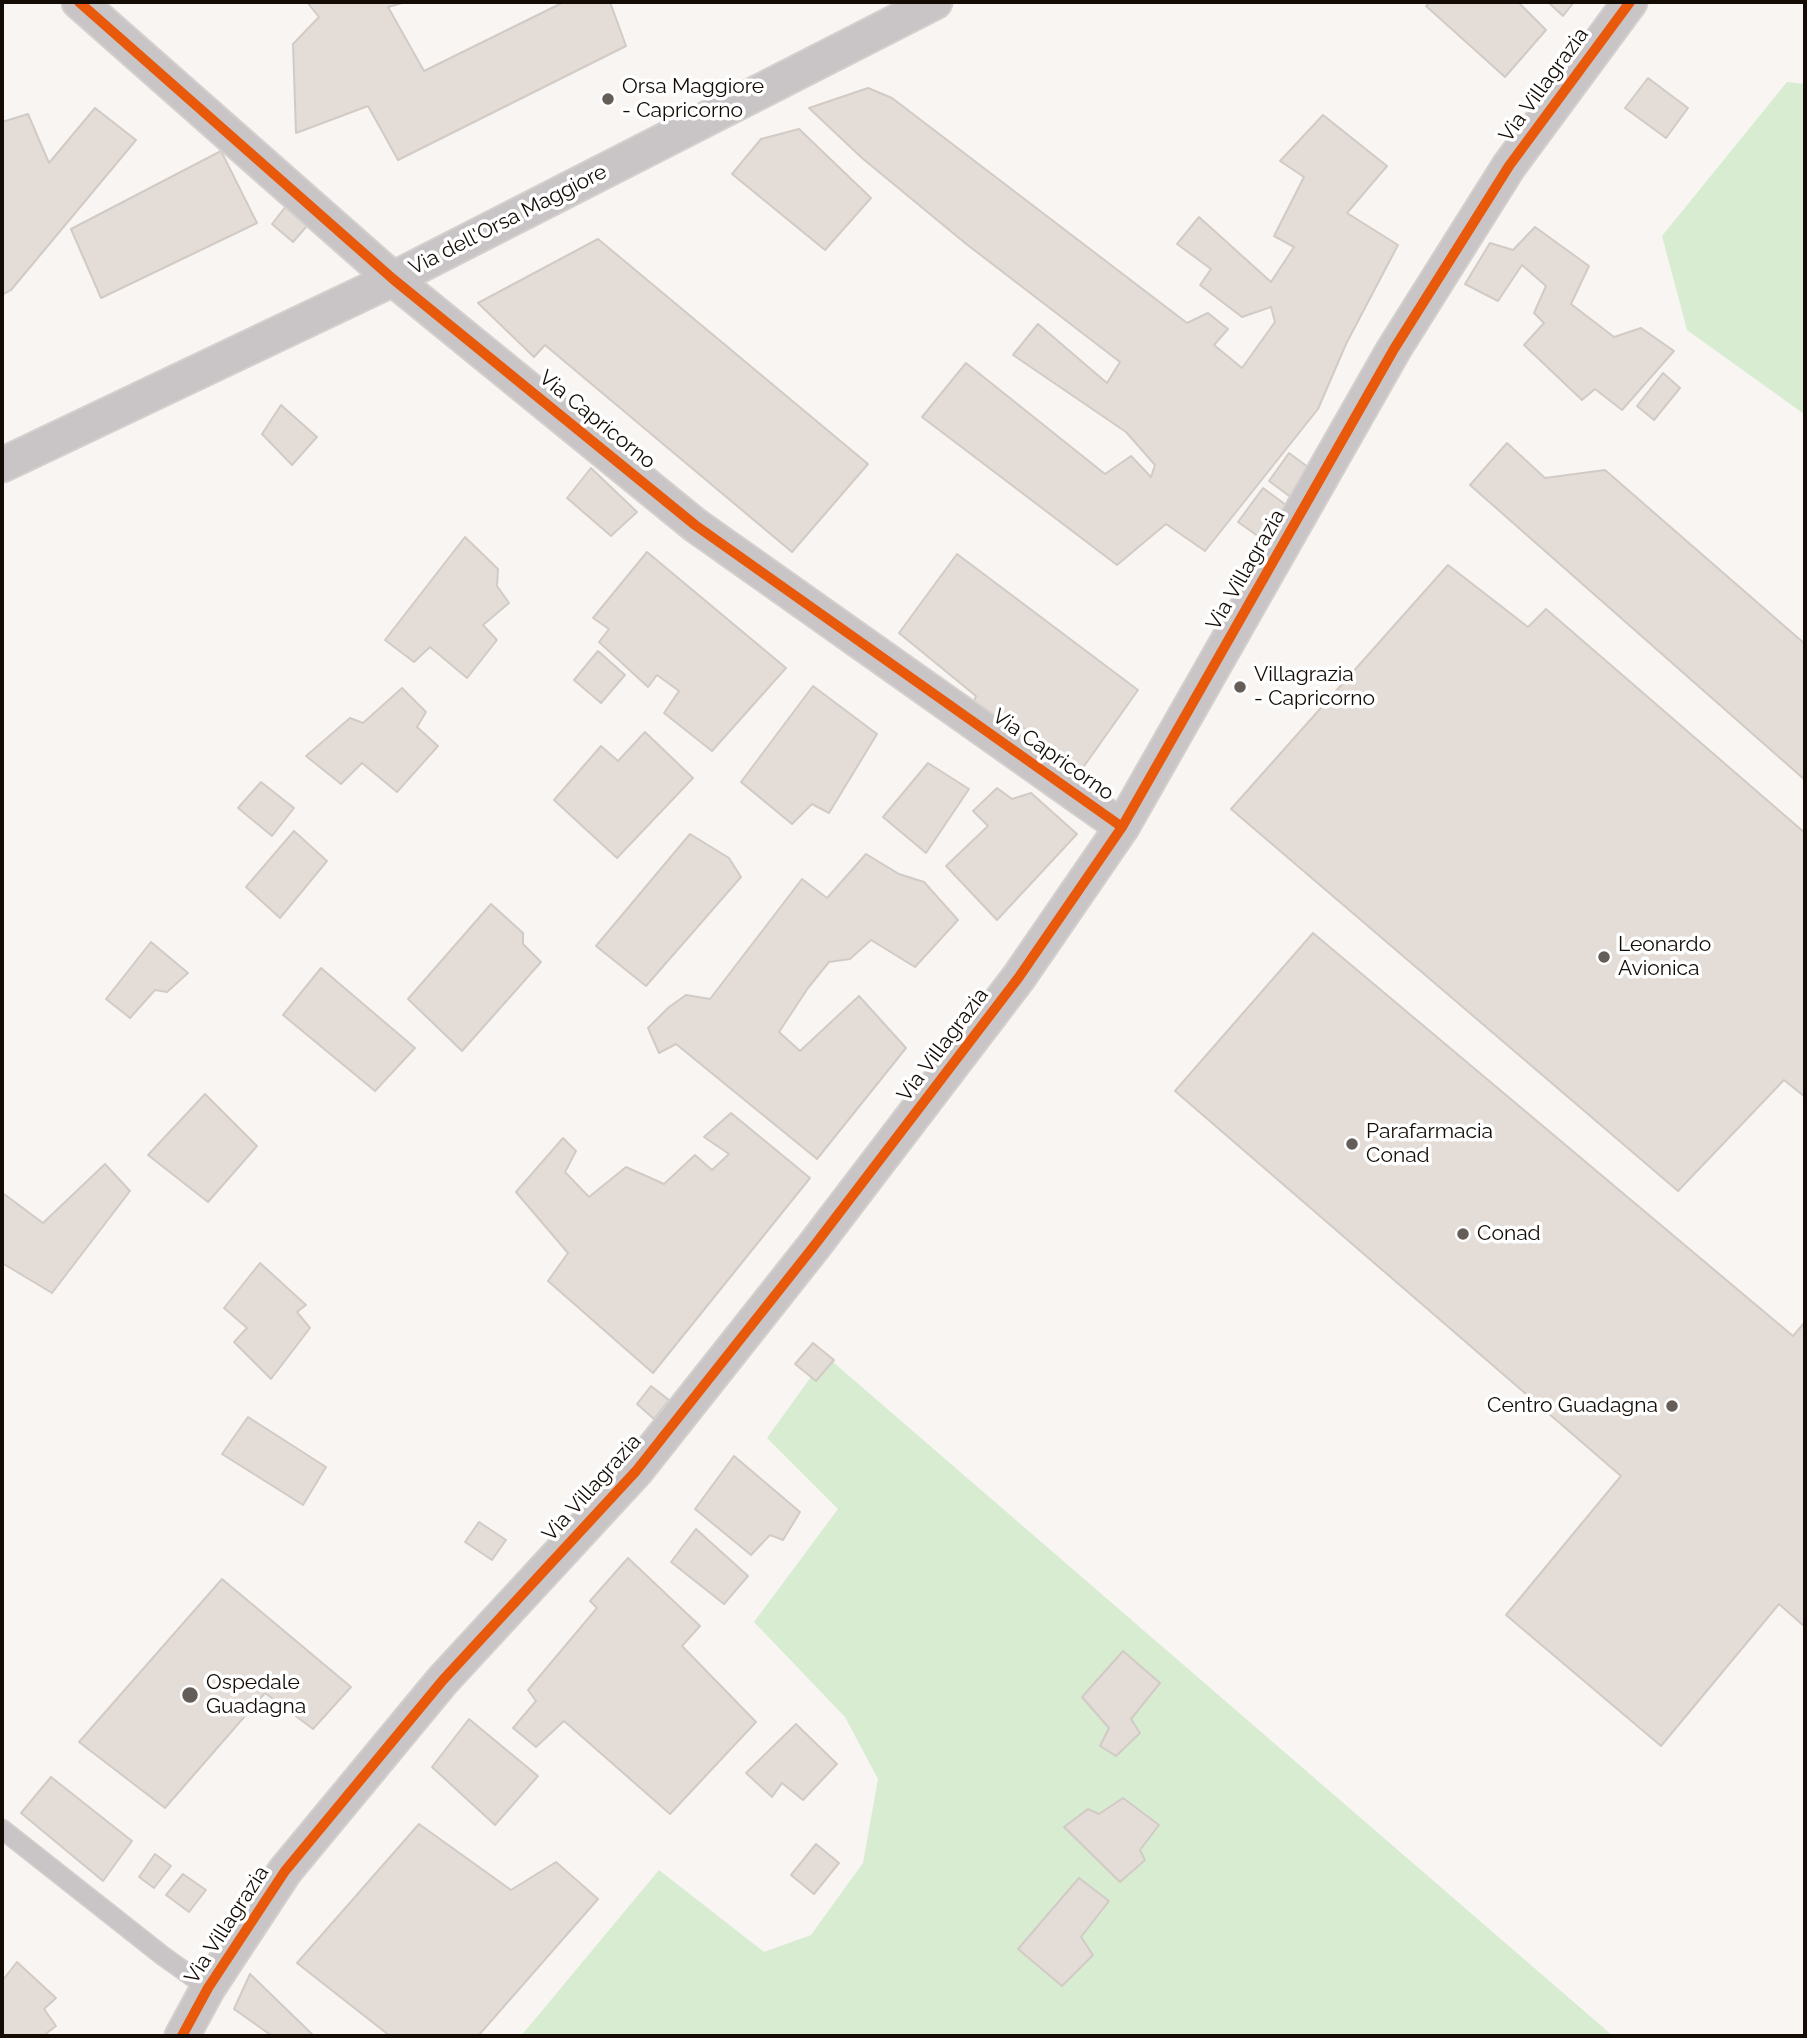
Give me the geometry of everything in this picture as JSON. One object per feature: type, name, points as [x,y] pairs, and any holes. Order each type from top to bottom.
[{"type":"street","name":"Via Capricorno","points":[[79,2],[393,279],[695,525],[1122,828]]},
{"type":"street","name":"Via dell'Orsa Maggiore","points":[[2,466],[393,279],[935,2]]},
{"type":"street","name":"Via Villagrazia","points":[[182,2036],[208,1988],[285,1871],[443,1680],[636,1471],[814,1247],[1019,977],[1122,828],[1394,349],[1509,166],[1630,2]]},
{"type":"lane","points":[[2,1829],[163,1956],[208,1988]]},
{"type":"green space","points":[[1787,82],[1805,84],[1804,414],[1687,330],[1662,236]]},
{"type":"green space","points":[[826,1356],[1613,2036],[521,2036],[659,1870],[764,1952],[811,1935],[863,1863],[878,1779],[845,1717],[754,1622],[838,1509],[767,1438]]},
{"type":"building","points":[[307,2],[406,2],[388,7],[424,71],[564,2],[610,2],[626,46],[398,160],[368,106],[296,133],[293,44],[319,17]]},
{"type":"building","points":[[1430,2],[1518,2],[1546,30],[1505,77],[1426,6]]},
{"type":"building","points":[[1548,2],[1574,2],[1563,16]]},
{"type":"building","points":[[1648,78],[1688,108],[1666,138],[1625,108]]},
{"type":"building","points":[[868,88],[892,98],[1187,323],[1208,313],[1228,329],[1214,345],[1242,368],[1275,322],[1271,307],[1242,317],[1200,285],[1211,269],[1177,244],[1199,217],[1271,282],[1294,247],[1274,236],[1304,177],[1280,161],[1323,115],[1387,166],[1347,213],[1398,245],[1346,344],[1318,409],[1205,551],[1166,524],[1117,565],[922,417],[966,363],[1105,474],[1131,456],[1151,477],[1155,465],[1126,432],[1013,355],[1038,324],[1107,383],[1120,362],[965,243],[862,158],[809,108]]},
{"type":"building","points":[[95,108],[136,140],[11,290],[2,295],[2,122],[28,114],[49,163]]},
{"type":"building","points":[[799,129],[871,198],[825,250],[732,174],[761,139]]},
{"type":"building","points":[[221,151],[257,223],[101,298],[71,229]]},
{"type":"building","points":[[290,201],[312,220],[293,242],[272,224]]},
{"type":"building","points":[[1535,227],[1589,266],[1571,304],[1614,337],[1641,328],[1674,351],[1622,410],[1595,389],[1582,400],[1524,345],[1544,323],[1534,313],[1546,286],[1522,265],[1498,301],[1465,284],[1490,243],[1513,250]]},
{"type":"building","points":[[598,239],[868,464],[792,552],[545,345],[534,357],[478,303]]},
{"type":"building","points":[[1663,373],[1680,388],[1654,420],[1637,406]]},
{"type":"building","points":[[281,405],[317,437],[292,465],[262,434]]},
{"type":"building","points":[[1507,443],[1545,478],[1605,470],[1805,644],[1805,780],[1470,485]]},
{"type":"building","points":[[1289,453],[1316,473],[1296,501],[1269,481]]},
{"type":"building","points":[[591,468],[637,512],[611,536],[567,498]]},
{"type":"building","points":[[1263,488],[1294,511],[1269,544],[1238,522]]},
{"type":"building","points":[[465,537],[498,569],[497,586],[509,603],[483,625],[497,640],[467,678],[430,647],[414,662],[385,640]]},
{"type":"building","points":[[647,552],[786,668],[712,751],[664,713],[679,691],[657,675],[648,687],[599,642],[609,629],[593,618]]},
{"type":"building","points":[[957,554],[1138,690],[1082,769],[1008,717],[999,726],[971,708],[976,696],[899,633]]},
{"type":"building","name":"Leonardo Avionica","points":[[1448,565],[1528,627],[1546,609],[1805,833],[1805,1097],[1784,1080],[1678,1191],[1231,809]]},
{"type":"building","points":[[598,651],[625,675],[601,703],[574,680]]},
{"type":"building","points":[[813,686],[877,734],[829,813],[812,804],[792,824],[741,782]]},
{"type":"building","points":[[402,688],[426,712],[417,727],[438,746],[397,792],[362,763],[341,784],[306,756],[350,718],[363,723]]},
{"type":"building","points":[[645,732],[693,778],[617,858],[554,800],[601,746],[618,761]]},
{"type":"building","points":[[928,763],[969,789],[926,853],[883,817]]},
{"type":"building","points":[[261,782],[294,808],[272,836],[238,808]]},
{"type":"building","points":[[997,788],[1012,799],[1031,793],[1077,834],[997,920],[946,866],[988,826],[973,811]]},
{"type":"building","points":[[294,831],[327,861],[280,918],[246,887]]},
{"type":"building","points":[[690,834],[729,858],[741,877],[646,986],[596,946]]},
{"type":"building","points":[[866,854],[899,874],[924,882],[958,920],[915,967],[871,940],[850,959],[829,962],[779,1032],[800,1051],[859,996],[906,1048],[817,1159],[676,1044],[659,1053],[648,1028],[686,995],[710,999],[802,879],[827,898]]},
{"type":"building","points":[[491,904],[523,933],[523,944],[541,962],[462,1051],[408,999]]},
{"type":"building","name":"Centro Guadagna","points":[[1313,933],[1793,1336],[1805,1322],[1805,1627],[1779,1604],[1661,1746],[1506,1615],[1621,1476],[1175,1091]]},
{"type":"building","points":[[151,942],[188,973],[167,992],[155,990],[130,1018],[106,999]]},
{"type":"building","points":[[321,968],[415,1048],[375,1091],[283,1015]]},
{"type":"building","points":[[205,1094],[257,1146],[208,1202],[148,1155]]},
{"type":"building","points":[[731,1113],[810,1178],[653,1373],[548,1281],[568,1253],[516,1192],[563,1138],[576,1151],[565,1172],[589,1197],[626,1167],[664,1184],[695,1155],[712,1170],[729,1154],[704,1137]]},
{"type":"building","points":[[105,1164],[130,1191],[52,1293],[2,1263],[4,1194],[43,1223]]},
{"type":"building","points":[[260,1263],[306,1305],[297,1312],[310,1328],[271,1379],[234,1342],[247,1328],[224,1308]]},
{"type":"building","points":[[813,1343],[834,1360],[816,1381],[795,1364]]},
{"type":"building","points":[[651,1386],[669,1400],[654,1419],[637,1404]]},
{"type":"building","points":[[248,1417],[326,1467],[303,1505],[222,1454]]},
{"type":"building","points":[[734,1456],[800,1512],[783,1540],[770,1535],[751,1555],[695,1509]]},
{"type":"building","points":[[479,1522],[506,1540],[492,1560],[465,1542]]},
{"type":"building","points":[[696,1529],[748,1576],[724,1604],[671,1562]]},
{"type":"building","points":[[628,1558],[700,1626],[682,1646],[756,1722],[670,1814],[564,1721],[536,1747],[513,1728],[536,1701],[528,1690],[597,1608],[590,1601]]},
{"type":"building","points":[[222,1579],[351,1687],[313,1729],[265,1693],[165,1808],[79,1742]]},
{"type":"building","points":[[1123,1651],[1160,1683],[1131,1719],[1140,1733],[1116,1756],[1100,1746],[1109,1728],[1082,1697]]},
{"type":"building","points":[[469,1719],[538,1776],[495,1825],[432,1767]]},
{"type":"building","points":[[796,1724],[837,1764],[803,1800],[782,1783],[772,1797],[746,1773]]},
{"type":"building","points":[[51,1777],[132,1841],[103,1881],[21,1813]]},
{"type":"building","points":[[1123,1798],[1159,1825],[1140,1850],[1145,1860],[1120,1882],[1064,1827],[1088,1809],[1099,1814]]},
{"type":"building","points":[[419,1824],[511,1890],[556,1862],[598,1899],[478,2036],[390,2036],[297,1963]]},
{"type":"building","points":[[816,1844],[839,1863],[814,1894],[791,1875]]},
{"type":"building","points":[[155,1854],[171,1866],[154,1888],[139,1877]]},
{"type":"building","points":[[183,1874],[206,1890],[189,1912],[166,1895]]},
{"type":"building","points":[[1079,1878],[1109,1901],[1081,1937],[1093,1955],[1062,1986],[1018,1949]]},
{"type":"building","points":[[17,1962],[56,1998],[44,2009],[56,2026],[43,2036],[2,2036],[2,1981]]},
{"type":"building","points":[[250,1974],[314,2036],[272,2036],[234,2009]]},
{"type":"cycle path","points":[[79,2],[393,279],[695,525],[1122,827]]},
{"type":"cycle path","points":[[182,2036],[208,1988],[285,1871],[443,1680],[636,1471],[814,1246],[1019,977],[1122,827],[1394,349],[1509,166],[1630,2]]},
{"type":"place","name":"Orsa Maggiore - Capricorno","points":[[608,99]]},
{"type":"place","name":"Villagrazia - Capricorno","points":[[1240,687]]},
{"type":"place","name":"Leonardo Avionica","points":[[1604,957]]},
{"type":"place","name":"Parafarmacia Conad","points":[[1352,1144]]},
{"type":"place","name":"Conad","points":[[1463,1234]]},
{"type":"place","name":"Centro Guadagna","points":[[1672,1406]]},
{"type":"place","name":"Ospedale Guadagna","points":[[190,1695]]}]
